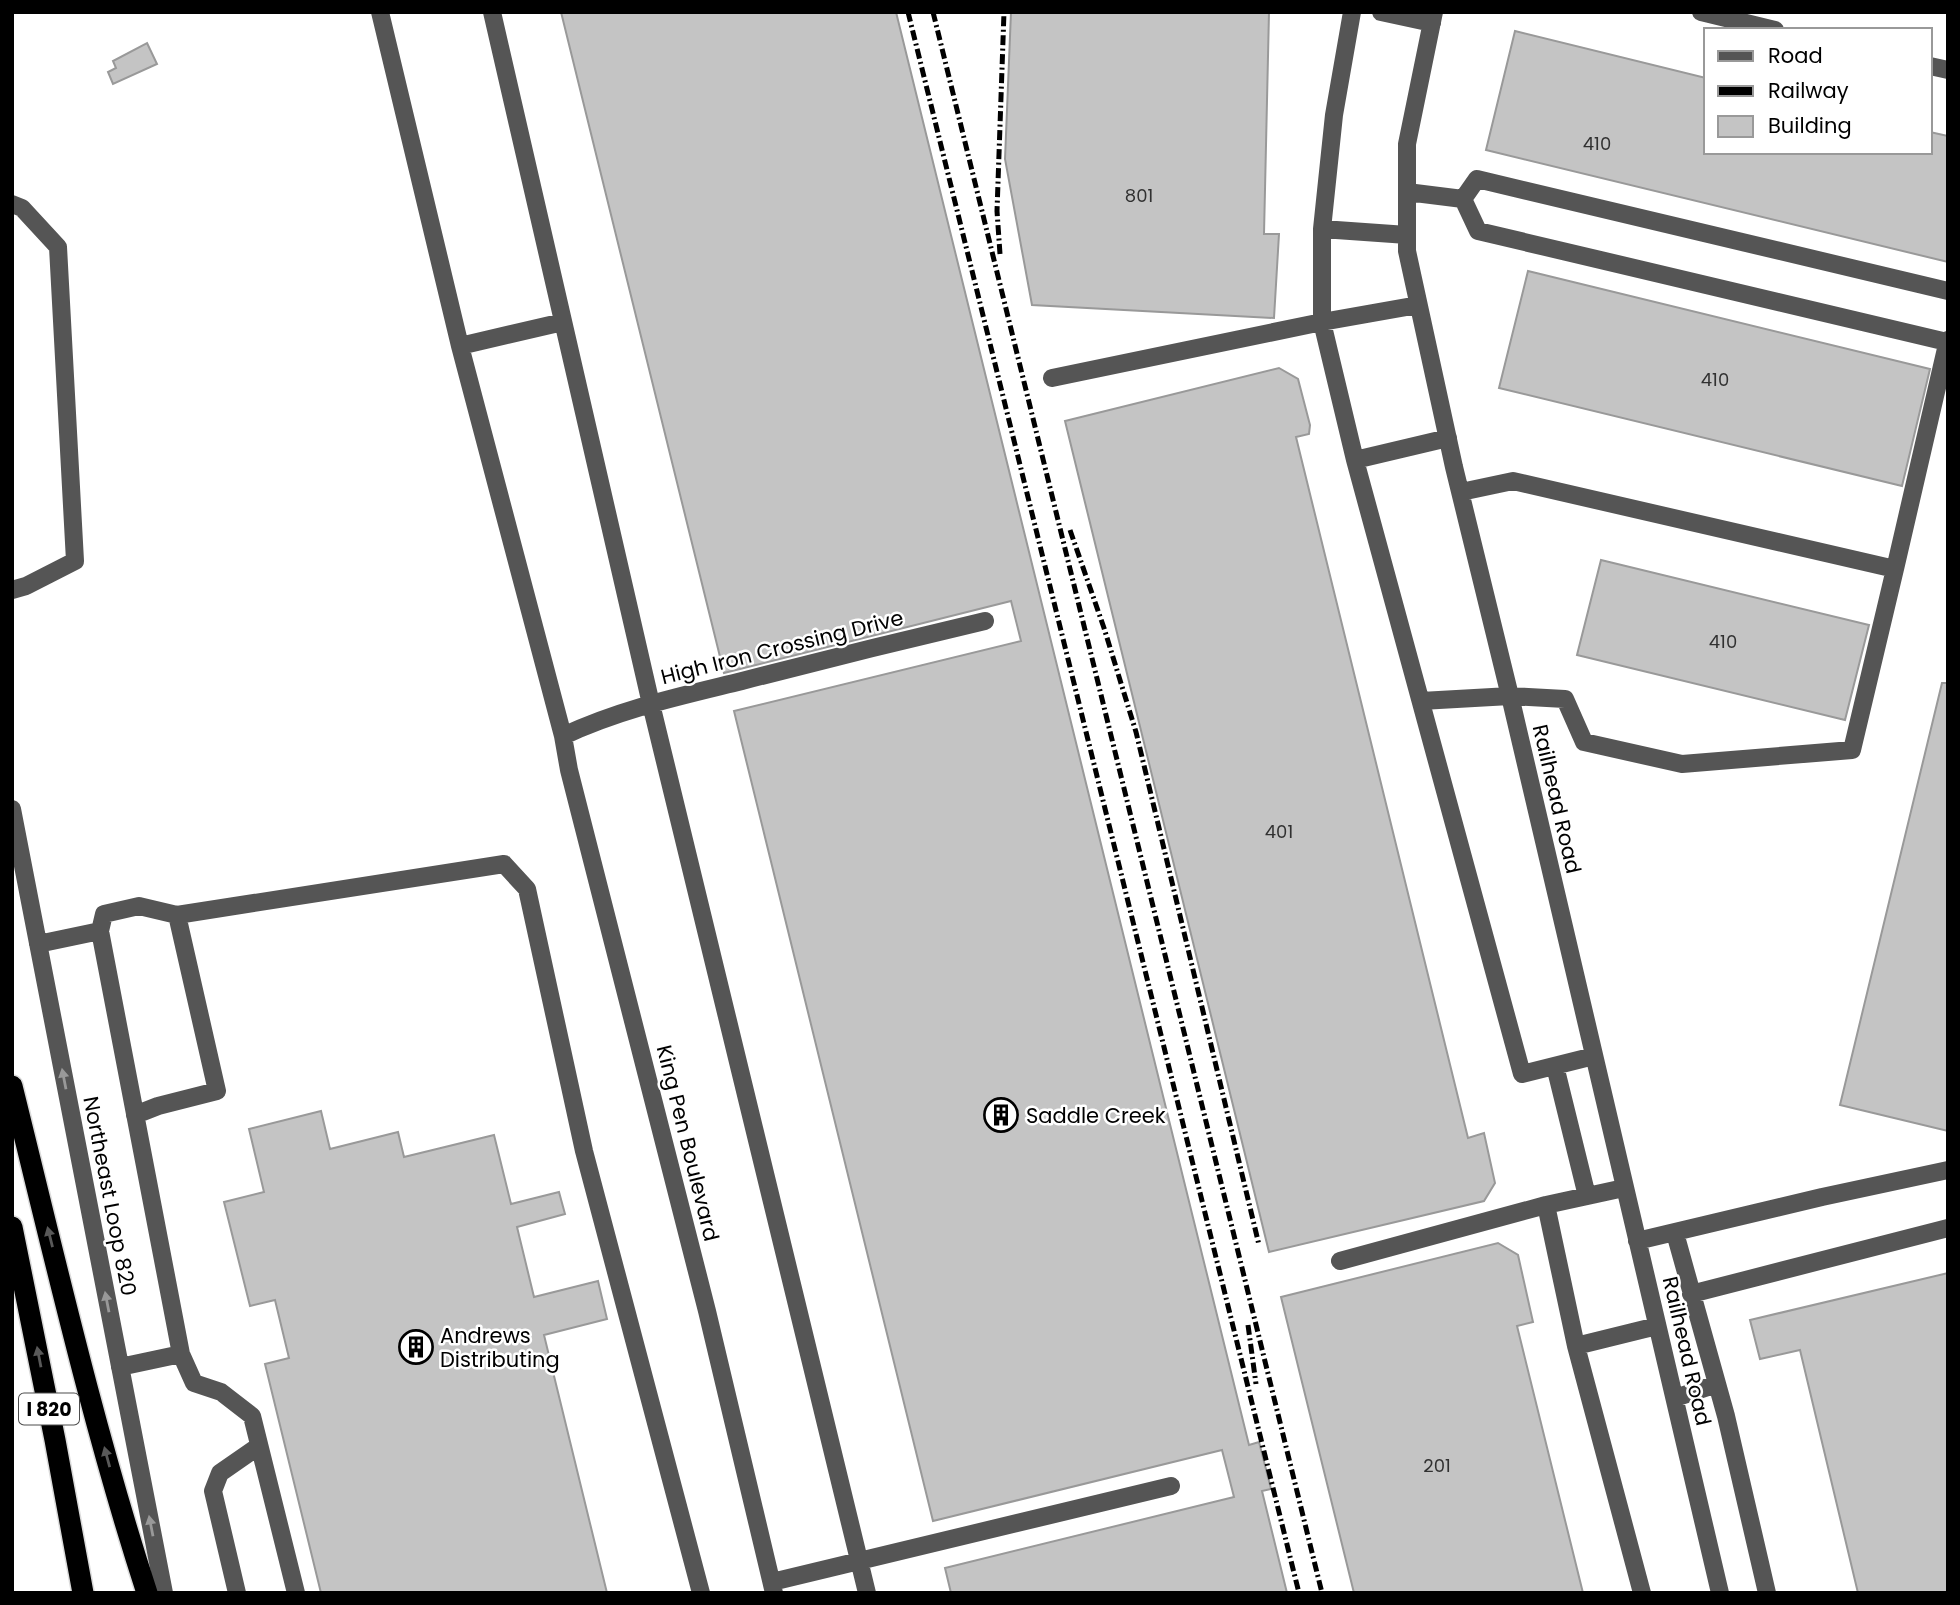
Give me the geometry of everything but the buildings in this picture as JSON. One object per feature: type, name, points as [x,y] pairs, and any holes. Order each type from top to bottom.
[{"type":"highway","points":[[12,1086],[68,1312],[117,1496],[147,1593]]},
{"type":"highway","name":"I 820","points":[[12,1227],[83,1593]]},
{"type":"street","name":"King Pen Boulevard","points":[[380,12],[460,346],[564,736],[569,770],[704,1298],[773,1588]]},
{"type":"street","points":[[492,12],[651,704],[867,1593]]},
{"type":"street","points":[[1352,12],[1334,115],[1322,229],[1322,322],[1354,460],[1522,1074],[1594,1056]]},
{"type":"street","points":[[1381,12],[1433,18]]},
{"type":"street","points":[[1701,12],[1767,28]]},
{"type":"street","name":"Railhead Road","points":[[1433,18],[1407,144],[1407,251],[1448,438],[1720,1593]]},
{"type":"street","points":[[1463,199],[1477,179],[1948,291]]},
{"type":"street","points":[[1407,191],[1463,199]]},
{"type":"street","points":[[1421,701],[1510,696],[1565,699],[1584,742],[1682,764],[1852,750],[1947,341],[1478,231],[1463,199]]},
{"type":"street","points":[[12,204],[22,208],[58,247],[75,561],[26,586],[12,590]]},
{"type":"street","points":[[1322,229],[1407,235]]},
{"type":"street","points":[[1052,378],[1322,322],[1418,305]]},
{"type":"street","points":[[460,346],[564,322]]},
{"type":"street","points":[[1354,460],[1448,438]]},
{"type":"street","points":[[1461,492],[1513,481],[1895,569]]},
{"type":"street","name":"High Iron Crossing Drive","points":[[564,736],[592,723],[651,704],[985,621]]},
{"type":"street","name":"Northeast Loop 820","points":[[12,808],[164,1593]]},
{"type":"street","points":[[296,1593],[252,1416],[221,1392],[194,1383],[181,1354],[100,931],[104,914],[139,906],[177,915],[504,864],[527,890],[584,1151],[701,1593]]},
{"type":"street","points":[[135,1115],[158,1106],[217,1091],[177,915]]},
{"type":"street","points":[[38,944],[100,931]]},
{"type":"street","points":[[1555,1066],[1587,1196]]},
{"type":"street","points":[[1637,1241],[1948,1170]]},
{"type":"street","points":[[1339,1261],[1546,1205],[1625,1188]]},
{"type":"street","points":[[1546,1205],[1576,1346],[1642,1593]]},
{"type":"street","points":[[1691,1294],[1948,1228]]},
{"type":"street","points":[[1675,1233],[1726,1416],[1767,1593]]},
{"type":"street","points":[[1576,1346],[1657,1326]]},
{"type":"street","points":[[120,1367],[181,1354]]},
{"type":"street","points":[[1675,1398],[1717,1384]]},
{"type":"street","points":[[237,1593],[213,1491],[220,1473],[259,1446]]},
{"type":"street","points":[[773,1588],[859,1562],[1171,1486]]},
{"type":"railway","points":[[908,12],[1299,1593]]},
{"type":"railway","points":[[933,12],[1322,1593]]},
{"type":"railway","points":[[1000,254],[997,211],[1004,12]]},
{"type":"railway","points":[[1070,530],[1136,732],[1259,1245]]},
{"type":"railway","points":[[1248,1325],[1256,1384]]},
{"type":"place","name":"Saddle Creek","points":[[1001,1115]]},
{"type":"place","name":"Andrews Distributing","points":[[416,1347]]}]
